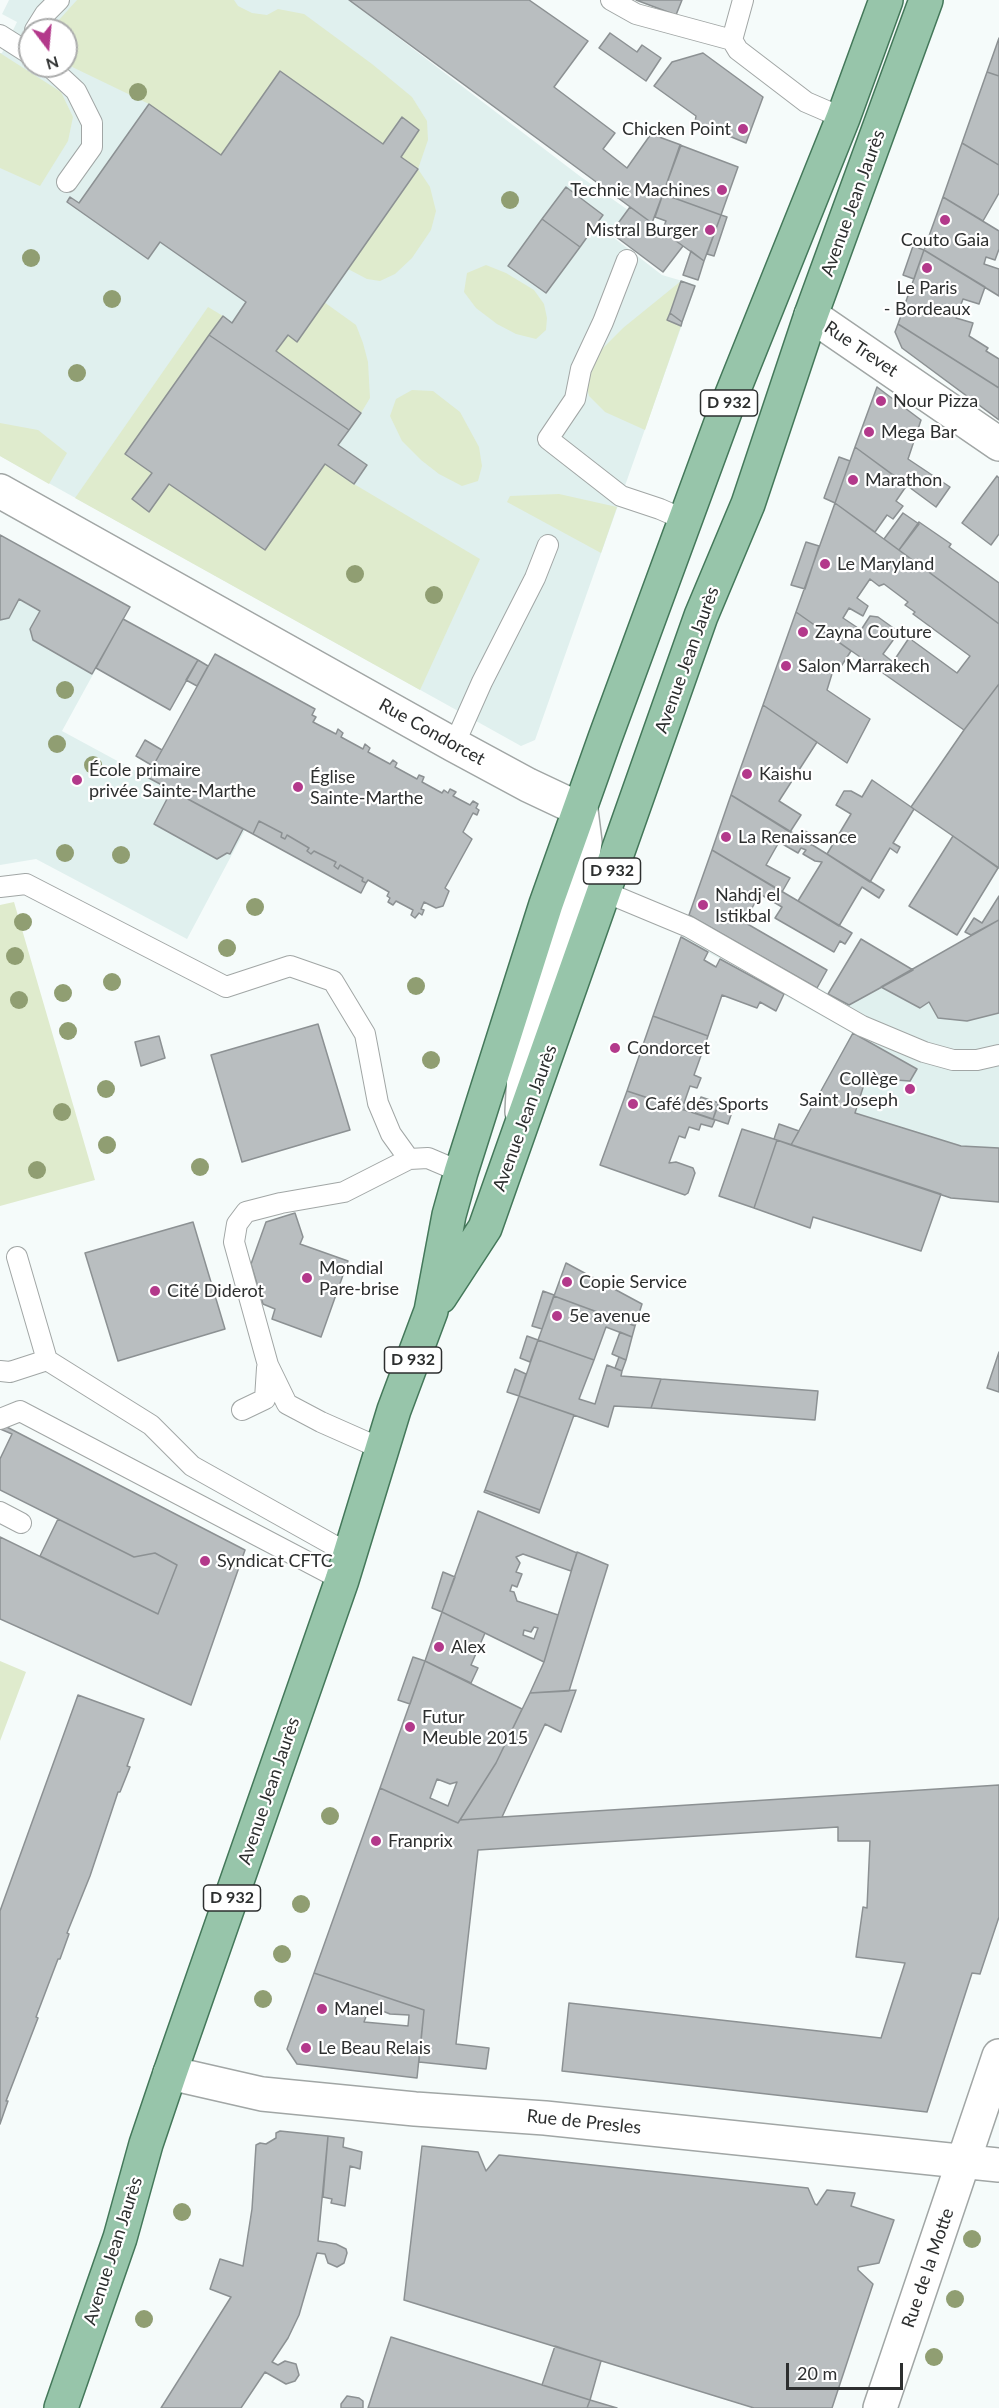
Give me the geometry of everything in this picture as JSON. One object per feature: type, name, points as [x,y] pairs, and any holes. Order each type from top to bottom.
[{"type":"main road","name":"Avenue Jean Jaurès","points":[[61,2408],[120,2238],[146,2144],[347,1567],[382,1449],[431,1311],[449,1215],[461,1172],[514,1012],[546,904],[581,810],[604,738],[685,520],[731,398],[843,118],[886,0]]},
{"type":"main road","name":"Avenue Jean Jaurès","points":[[431,1311],[485,1228],[701,616],[748,504],[811,315],[926,0]]},
{"type":"street","name":"Rue Trevet","points":[[811,315],[999,444]]},
{"type":"street","name":"Rue Condorcet","points":[[0,491],[454,745],[528,785],[581,810]]},
{"type":"street","points":[[521,1126],[525,1053],[577,899],[585,842],[581,810]]},
{"type":"street","name":"Rue de la Motte","points":[[880,2408],[999,2056]]},
{"type":"street","name":"Rue de Presles","points":[[170,2073],[262,2094],[415,2109],[545,2118],[999,2165]]},
{"type":"lane","points":[[42,18],[59,0]]},
{"type":"lane","points":[[611,0],[636,14],[732,40],[738,50],[806,102],[843,118]]},
{"type":"lane","points":[[732,40],[743,0]]},
{"type":"lane","points":[[0,35],[18,43]]},
{"type":"lane","points":[[62,78],[76,91],[92,123],[92,147],[67,182]]},
{"type":"lane","points":[[627,260],[603,322],[581,369],[575,399],[548,439],[621,496],[685,520]]},
{"type":"lane","points":[[454,745],[482,682],[535,578],[549,544]]},
{"type":"lane","points":[[0,887],[26,884],[226,987],[290,966],[333,981],[365,1035],[378,1103],[391,1134],[409,1159]]},
{"type":"lane","points":[[605,892],[689,927],[862,1026],[924,1052],[952,1060],[977,1060],[999,1055]]},
{"type":"lane","points":[[382,1449],[287,1404],[268,1365],[234,1242],[237,1224],[246,1212],[281,1203],[344,1192],[409,1159],[428,1158],[461,1172]]},
{"type":"lane","points":[[17,1257],[46,1360],[151,1425],[192,1466],[347,1567]]},
{"type":"lane","points":[[0,1371],[10,1372],[46,1360]]},
{"type":"lane","points":[[242,1410],[265,1399],[268,1365]]},
{"type":"lane","points":[[0,1419],[20,1411],[347,1567]]},
{"type":"lane","points":[[0,1512],[21,1522]]},
{"type":"shaded area","points":[[9,0],[349,0],[581,177],[628,210],[609,234],[662,275],[696,285],[535,740],[521,746],[0,456],[0,53],[17,22],[2,14]]},
{"type":"shaded area","name":"École primaire privée Sainte-Marthe","points":[[0,535],[130,607],[62,731],[245,830],[187,939],[36,859],[0,865]]},
{"type":"shaded area","name":"Collège Saint Joseph","points":[[689,915],[849,1005],[999,920],[999,1202],[951,1198],[791,1145],[852,1033],[681,937]]},
{"type":"green space","points":[[77,0],[234,0],[238,6],[252,13],[267,15],[278,9],[304,14],[412,97],[427,121],[428,140],[418,169],[430,187],[436,211],[431,230],[412,258],[395,274],[380,281],[367,279],[348,269],[418,170],[401,157],[419,130],[401,117],[383,144],[280,71],[221,155],[149,104],[78,70],[78,18],[61,18]]},
{"type":"green space","points":[[0,53],[18,65],[18,78],[39,78],[61,92],[73,117],[68,141],[40,186],[0,168]]},
{"type":"green space","points":[[486,265],[506,273],[534,290],[544,304],[547,318],[546,330],[536,339],[516,334],[497,324],[476,308],[464,292],[467,273]]},
{"type":"green space","points":[[681,281],[667,320],[681,326],[645,430],[605,412],[589,396],[583,372],[596,355],[623,328]]},
{"type":"green space","points":[[324,302],[356,325],[363,343],[368,362],[370,398],[361,413],[276,351],[288,335],[297,341]]},
{"type":"green space","points":[[208,307],[223,316],[125,454],[152,473],[132,499],[149,511],[169,484],[265,550],[325,464],[354,484],[480,559],[420,690],[75,498]]},
{"type":"green space","points":[[412,390],[433,391],[460,412],[479,447],[482,466],[478,481],[462,486],[439,474],[402,441],[390,416],[396,399]]},
{"type":"green space","points":[[0,423],[38,430],[67,453],[49,484],[0,456]]},
{"type":"green space","points":[[559,494],[617,507],[601,553],[507,502],[510,496]]},
{"type":"green space","points":[[14,902],[95,1180],[0,1206],[0,905]]},
{"type":"green space","points":[[0,1661],[26,1672],[0,1741]]},
{"type":"building","points":[[349,0],[529,0],[588,41],[554,87],[615,133],[603,149],[627,168],[651,134],[681,145],[652,223]]},
{"type":"building","points":[[636,0],[682,0],[676,15]]},
{"type":"building","points":[[610,33],[637,52],[642,45],[661,58],[646,81],[599,48]]},
{"type":"building","points":[[999,38],[999,76],[987,72]]},
{"type":"building","points":[[703,53],[763,97],[746,143],[695,122],[696,116],[654,86],[672,62]]},
{"type":"building","points":[[280,71],[383,144],[402,117],[419,130],[401,157],[418,169],[297,342],[288,335],[276,351],[361,413],[349,430],[209,335],[223,316],[232,323],[246,302],[160,242],[148,259],[67,202],[70,197],[79,203],[149,104],[221,155]]},
{"type":"building","points":[[987,72],[999,76],[999,165],[962,143]]},
{"type":"building","points":[[962,143],[999,165],[999,193],[983,221],[943,197]]},
{"type":"building","points":[[680,145],[738,167],[721,215],[663,194]]},
{"type":"building","points":[[566,187],[603,215],[580,247],[542,219]]},
{"type":"building","points":[[663,194],[721,215],[704,261],[662,231],[666,221],[655,217]]},
{"type":"building","points":[[943,197],[999,231],[999,249],[995,260],[986,257],[984,264],[999,269],[999,296],[924,250]]},
{"type":"building","points":[[630,207],[683,246],[663,272],[611,233]]},
{"type":"building","points":[[721,215],[727,217],[714,256],[707,254]]},
{"type":"building","points":[[542,219],[580,247],[546,293],[508,266]]},
{"type":"building","points":[[913,246],[924,250],[914,279],[903,275]]},
{"type":"building","points":[[924,250],[985,287],[979,304],[963,299],[956,318],[973,323],[969,336],[988,348],[986,351],[999,359],[999,388],[898,324]]},
{"type":"building","points":[[691,251],[704,261],[698,280],[683,275]]},
{"type":"building","points":[[681,281],[695,286],[682,322],[670,313]]},
{"type":"building","points":[[670,313],[682,322],[681,326],[667,320]]},
{"type":"building","points":[[898,324],[999,388],[999,420],[902,348],[895,332]]},
{"type":"building","points":[[209,335],[349,430],[338,445],[367,465],[354,484],[325,464],[265,550],[169,484],[149,512],[132,499],[152,473],[125,454]]},
{"type":"building","points":[[877,387],[921,420],[908,459],[950,487],[936,507],[855,447]]},
{"type":"building","points":[[855,447],[907,485],[896,501],[903,506],[893,519],[887,515],[875,532],[835,503]]},
{"type":"building","points":[[839,457],[850,461],[835,503],[824,498]]},
{"type":"building","points":[[997,476],[999,478],[999,534],[991,545],[962,523]]},
{"type":"building","points":[[835,503],[999,624],[999,684],[964,730],[796,612]],"holes":[[[870,579],[879,586],[884,584],[908,602],[905,605],[915,612],[913,614],[970,656],[957,673],[909,638],[893,662],[883,654],[899,632],[878,617],[870,616],[861,630],[843,618],[849,608],[863,616],[868,606],[857,598]]]},
{"type":"building","points":[[903,513],[919,524],[899,550],[884,539]]},
{"type":"building","points":[[919,522],[951,544],[949,547],[999,583],[999,624],[899,550]]},
{"type":"building","points":[[0,535],[130,607],[92,674],[33,640],[30,629],[40,611],[19,599],[9,618],[0,620]]},
{"type":"building","points":[[806,542],[819,546],[805,589],[791,585]]},
{"type":"building","points":[[796,612],[851,651],[840,668],[835,664],[827,690],[870,719],[847,763],[763,705]]},
{"type":"building","points":[[123,619],[198,660],[170,710],[96,668]]},
{"type":"building","name":"Église Sainte-Marthe","points":[[215,654],[315,709],[312,715],[316,717],[313,722],[336,734],[338,729],[343,733],[341,737],[363,749],[365,744],[370,748],[368,752],[390,764],[393,760],[397,763],[395,767],[417,779],[419,775],[424,777],[422,782],[442,793],[444,790],[448,793],[450,789],[456,792],[453,796],[470,805],[473,801],[478,804],[477,815],[473,813],[463,832],[472,839],[445,888],[449,891],[443,906],[436,908],[424,902],[421,909],[424,910],[422,915],[419,913],[415,918],[411,915],[413,910],[396,901],[393,905],[388,902],[389,892],[368,880],[366,883],[362,881],[363,878],[340,865],[338,869],[334,866],[336,862],[314,851],[311,854],[307,851],[309,848],[287,835],[285,839],[281,837],[282,833],[259,821],[253,834],[147,777]]},
{"type":"building","points":[[198,660],[208,666],[197,686],[186,680]]},
{"type":"building","points":[[999,684],[999,868],[911,807]]},
{"type":"building","points":[[763,705],[817,742],[779,801],[801,815],[790,832],[731,795]]},
{"type":"building","points":[[145,740],[162,750],[153,766],[136,756]]},
{"type":"building","points":[[872,780],[914,809],[893,843],[900,847],[897,853],[890,848],[870,882],[827,854],[851,814],[836,805],[844,791],[851,791],[862,797]]},
{"type":"building","points":[[162,785],[243,829],[230,854],[227,853],[217,859],[154,824],[167,799],[157,793]]},
{"type":"building","points":[[731,795],[884,890],[879,898],[862,887],[839,926],[798,901],[822,862],[803,854],[806,850],[801,848],[798,853],[779,842],[766,865],[790,878],[782,892],[712,850]]},
{"type":"building","points":[[259,821],[282,833],[281,837],[285,839],[287,835],[309,848],[307,851],[311,854],[314,851],[336,862],[334,866],[338,869],[340,865],[363,878],[362,881],[366,883],[361,893],[253,834]]},
{"type":"building","points":[[805,831],[816,837],[811,845],[801,838]]},
{"type":"building","points":[[953,836],[998,868],[957,935],[909,906]]},
{"type":"building","points":[[712,850],[852,933],[845,944],[840,941],[834,952],[775,918],[782,907],[760,894],[744,922],[827,970],[817,988],[689,915]]},
{"type":"building","points":[[999,896],[999,920],[971,935],[965,932],[974,918],[982,923]]},
{"type":"building","points":[[999,920],[999,1013],[967,1021],[938,1018],[929,1002],[920,1008],[881,987]]},
{"type":"building","points":[[681,937],[708,952],[704,960],[716,967],[720,959],[784,994],[776,1011],[760,1002],[757,1008],[722,995],[708,1036],[653,1016]]},
{"type":"building","points":[[861,939],[913,970],[849,1005],[828,994]]},
{"type":"building","points":[[653,1016],[708,1036],[694,1075],[701,1078],[697,1088],[690,1086],[684,1110],[627,1091]]},
{"type":"building","points":[[318,1024],[350,1130],[242,1162],[211,1055]]},
{"type":"building","points":[[853,1033],[917,1069],[910,1081],[866,1078],[855,1113],[961,1146],[999,1148],[999,1202],[951,1198],[791,1145]]},
{"type":"building","points":[[159,1036],[165,1058],[141,1066],[135,1042]]},
{"type":"building","points":[[627,1091],[715,1120],[712,1127],[701,1124],[699,1130],[689,1127],[685,1138],[679,1136],[669,1163],[676,1162],[693,1168],[695,1173],[688,1193],[685,1195],[600,1165]]},
{"type":"building","points":[[701,1097],[719,1103],[713,1119],[695,1113]]},
{"type":"building","points":[[718,1104],[733,1109],[728,1124],[713,1119]]},
{"type":"building","points":[[779,1124],[799,1131],[791,1145],[774,1139]]},
{"type":"building","points":[[742,1129],[777,1140],[754,1208],[719,1196]]},
{"type":"building","points":[[777,1140],[941,1194],[921,1251],[813,1217],[810,1228],[754,1208]]},
{"type":"building","points":[[295,1213],[303,1237],[300,1244],[348,1261],[321,1337],[272,1319],[275,1309],[263,1304],[251,1264],[266,1222]]},
{"type":"building","name":"Cité Diderot","points":[[193,1222],[225,1329],[118,1361],[85,1253]]},
{"type":"building","points":[[566,1263],[642,1304],[635,1326],[554,1296]]},
{"type":"building","points":[[543,1291],[554,1295],[542,1329],[532,1326]]},
{"type":"building","points":[[554,1296],[635,1326],[632,1337],[606,1327],[594,1360],[538,1340]]},
{"type":"building","points":[[620,1332],[632,1337],[626,1360],[612,1354]]},
{"type":"building","points":[[527,1336],[538,1340],[530,1362],[520,1358]]},
{"type":"building","points":[[538,1340],[594,1360],[579,1399],[595,1404],[607,1365],[622,1371],[621,1376],[661,1379],[651,1408],[614,1406],[608,1427],[519,1396]]},
{"type":"building","points":[[999,1352],[999,1392],[987,1388]]},
{"type":"building","points":[[619,1357],[626,1360],[622,1371],[615,1368]]},
{"type":"building","points":[[515,1369],[526,1374],[519,1396],[507,1392]]},
{"type":"building","points":[[661,1379],[818,1391],[815,1420],[651,1408]]},
{"type":"building","points":[[519,1396],[574,1415],[540,1510],[485,1490]]},
{"type":"building","name":"Syndicat CFTC","points":[[1,1424],[245,1550],[191,1705],[0,1619],[0,1537],[158,1614],[177,1565],[155,1553],[134,1557],[0,1490],[0,1459],[12,1434],[0,1429]]},
{"type":"building","points":[[485,1490],[540,1510],[539,1513],[484,1492]]},
{"type":"building","points":[[478,1511],[577,1553],[571,1571],[523,1554],[516,1557],[520,1563],[516,1572],[522,1574],[517,1587],[512,1585],[510,1591],[514,1592],[517,1601],[558,1615],[544,1662],[442,1612]],"holes":[[[534,1627],[538,1628],[534,1639],[523,1635],[524,1630],[531,1632]]]},
{"type":"building","points":[[58,1519],[134,1557],[155,1553],[177,1565],[158,1614],[40,1556]]},
{"type":"building","points":[[577,1552],[608,1565],[569,1691],[530,1693],[544,1662]]},
{"type":"building","points":[[443,1572],[455,1577],[442,1612],[432,1608]]},
{"type":"building","points":[[442,1612],[485,1633],[471,1665],[478,1668],[471,1683],[425,1661]]},
{"type":"building","points":[[413,1657],[425,1661],[410,1704],[398,1700]]},
{"type":"building","points":[[425,1661],[522,1709],[496,1763],[458,1823],[380,1788]],"holes":[[[437,1779],[450,1784],[457,1782],[448,1806],[430,1798]]]},
{"type":"building","points":[[576,1690],[561,1732],[545,1724],[502,1817],[460,1820],[496,1763],[530,1693]]},
{"type":"building","points":[[78,1695],[144,1719],[127,1766],[130,1767],[120,1792],[118,1792],[90,1876],[67,1933],[69,1934],[60,1959],[58,1959],[36,2017],[38,2018],[6,2101],[8,2101],[0,2124],[0,1911]]},
{"type":"building","points":[[999,1785],[999,1917],[980,1974],[972,1973],[927,2112],[562,2071],[569,2003],[881,2038],[905,1963],[856,1957],[863,1907],[867,1908],[870,1841],[838,1841],[838,1827],[478,1850],[456,2044],[489,2048],[486,2069],[419,2062],[424,2010],[314,1973],[380,1788],[458,1823],[460,1820],[502,1817]]},
{"type":"building","points":[[314,1973],[424,2010],[417,2078],[297,2064],[287,2049]],"holes":[[[370,2006],[390,2014],[409,2015],[408,2026],[364,2022]]]},
{"type":"building","points":[[280,2131],[328,2136],[318,2241],[336,2244],[346,2249],[347,2253],[344,2263],[337,2267],[328,2263],[325,2254],[317,2253],[299,2315],[288,2338],[272,2362],[278,2365],[285,2361],[296,2364],[299,2375],[295,2381],[286,2384],[265,2372],[241,2408],[161,2408],[231,2297],[210,2289],[220,2259],[243,2266],[252,2209],[256,2145],[266,2144],[276,2138],[276,2133]]},
{"type":"building","points":[[328,2136],[344,2138],[343,2147],[362,2152],[360,2169],[350,2166],[345,2206],[331,2203],[332,2199],[323,2197]]},
{"type":"building","points":[[422,2146],[478,2152],[486,2171],[499,2155],[808,2188],[817,2205],[827,2190],[855,2193],[851,2206],[894,2220],[879,2263],[858,2267],[858,2270],[873,2284],[832,2408],[754,2408],[404,2300]]},
{"type":"building","points":[[391,2337],[590,2400],[587,2408],[368,2408]]},
{"type":"building","points":[[555,2346],[601,2361],[590,2400],[542,2385]]},
{"type":"building","points":[[347,2396],[363,2401],[363,2408],[341,2408]]},
{"type":"building","points":[[590,2400],[617,2408],[587,2408]]},
{"type":"place","name":"Chicken Point","points":[[743,129]]},
{"type":"place","name":"Technic Machines","points":[[722,190]]},
{"type":"place","name":"Couto Gaia","points":[[945,220]]},
{"type":"place","name":"Mistral Burger","points":[[710,230]]},
{"type":"place","name":"Le Paris - Bordeaux","points":[[927,268]]},
{"type":"place","name":"Nour Pizza","points":[[881,401]]},
{"type":"place","name":"Mega Bar","points":[[869,432]]},
{"type":"place","name":"Marathon","points":[[853,480]]},
{"type":"place","name":"Le Maryland","points":[[825,564]]},
{"type":"place","name":"Zayna Couture","points":[[803,632]]},
{"type":"place","name":"Salon Marrakech","points":[[786,666]]},
{"type":"place","name":"Kaishu","points":[[747,774]]},
{"type":"place","name":"École primaire privée Sainte-Marthe","points":[[77,780]]},
{"type":"place","name":"Église Sainte-Marthe","points":[[298,787]]},
{"type":"place","name":"La Renaissance","points":[[726,837]]},
{"type":"place","name":"Nahdj el Istikbal","points":[[703,905]]},
{"type":"place","name":"Condorcet","points":[[615,1048]]},
{"type":"place","name":"Collège Saint Joseph","points":[[910,1089]]},
{"type":"place","name":"Café des Sports","points":[[633,1104]]},
{"type":"place","name":"Mondial Pare-brise","points":[[307,1278]]},
{"type":"place","name":"Copie Service","points":[[567,1282]]},
{"type":"place","name":"Cité Diderot","points":[[155,1291]]},
{"type":"place","name":"5e avenue","points":[[557,1316]]},
{"type":"place","name":"Syndicat CFTC","points":[[205,1561]]},
{"type":"place","name":"Alex","points":[[439,1647]]},
{"type":"place","name":"Futur Meuble 2015","points":[[410,1727]]},
{"type":"place","name":"Franprix","points":[[376,1841]]},
{"type":"place","name":"Manel","points":[[322,2009]]},
{"type":"place","name":"Le Beau Relais","points":[[306,2048]]}]
